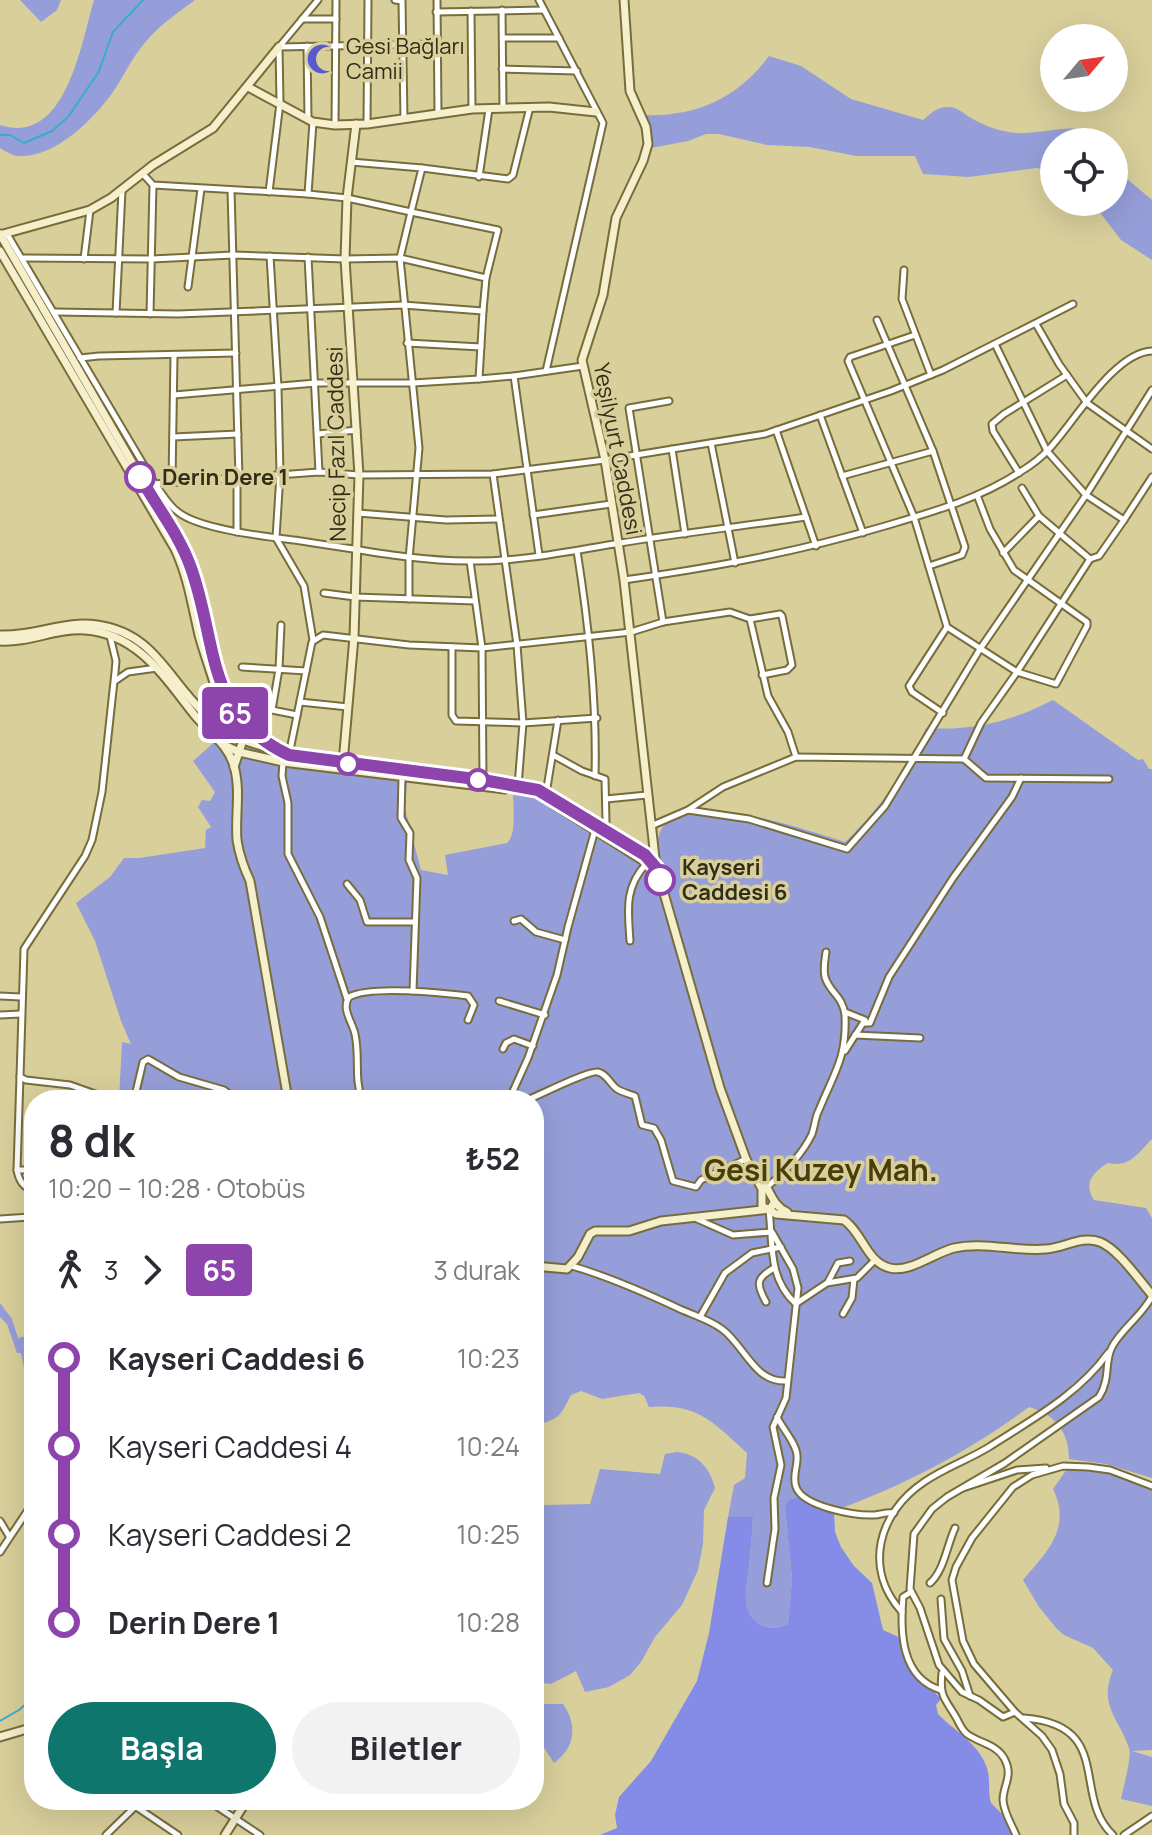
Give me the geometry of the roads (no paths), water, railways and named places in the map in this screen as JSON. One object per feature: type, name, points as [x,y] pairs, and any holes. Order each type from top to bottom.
[{"type":"street","points":[[2,234],[90,210],[122,191],[177,149],[213,128],[318,0]]},
{"type":"street","points":[[335,125],[336,0]]},
{"type":"street","points":[[367,124],[368,0]]},
{"type":"street","points":[[395,0],[402,1],[404,119]]},
{"type":"street","points":[[437,0],[438,113]]},
{"type":"street","points":[[539,0],[603,123],[546,371]]},
{"type":"street","name":"Yeşilyurt Caddesi","points":[[624,0],[630,91],[646,127],[648,144],[616,218],[605,285],[584,346],[583,366],[605,460],[624,580],[657,869],[720,1088],[752,1169]]},
{"type":"street","points":[[502,10],[503,108]]},
{"type":"street","points":[[436,12],[544,10]]},
{"type":"street","points":[[471,11],[472,109]]},
{"type":"street","points":[[302,19],[336,19]]},
{"type":"street","points":[[503,38],[559,38]]},
{"type":"street","points":[[279,47],[437,44]]},
{"type":"street","points":[[307,46],[310,120],[308,194]]},
{"type":"street","points":[[269,192],[280,103],[279,47]]},
{"type":"street","points":[[502,69],[577,71]]},
{"type":"street","points":[[248,87],[310,120],[335,125],[367,124],[489,108],[549,107],[596,112]]},
{"type":"street","points":[[351,162],[422,168],[505,181],[513,175],[530,107]]},
{"type":"street","points":[[479,177],[489,108]]},
{"type":"street","name":"Necip Fazıl Caddesi","points":[[343,763],[354,637],[359,475],[345,259],[347,198],[356,124]]},
{"type":"street","points":[[409,599],[409,559],[419,448],[400,258],[422,168]]},
{"type":"street","points":[[143,174],[153,185],[347,198],[498,230],[486,278],[479,379]]},
{"type":"street","points":[[150,314],[153,185]]},
{"type":"street","points":[[188,287],[201,189]]},
{"type":"street","points":[[231,190],[238,434],[237,532]]},
{"type":"street","points":[[116,313],[122,191]]},
{"type":"street","points":[[84,259],[90,210]]},
{"type":"street","points":[[2,234],[24,258],[155,484],[181,515],[237,532],[409,559],[470,561],[577,551],[806,517]]},
{"type":"street","points":[[2,234],[71,360],[188,559],[209,642],[243,740],[234,767]]},
{"type":"street","points":[[0,251],[175,549],[186,573],[200,636],[219,698],[224,745],[234,767],[238,800],[237,840],[250,881],[286,1090]]},
{"type":"street","points":[[24,258],[152,259],[233,255],[400,258],[486,278]]},
{"type":"street","points":[[270,256],[280,474],[276,538],[304,586],[313,640],[289,755]]},
{"type":"street","points":[[308,257],[319,472]]},
{"type":"street","points":[[904,270],[900,293],[931,375]]},
{"type":"street","points":[[145,486],[319,472],[417,476],[493,474],[711,443],[776,430],[905,386],[1073,304]]},
{"type":"street","points":[[54,312],[150,314],[403,305],[483,311]]},
{"type":"street","points":[[877,320],[933,451],[965,547],[962,555],[929,566]]},
{"type":"street","points":[[1036,324],[1087,403],[1152,449]]},
{"type":"street","points":[[915,335],[848,359],[914,517],[947,627],[1017,672],[1053,685],[1059,682],[1087,626],[1085,620],[1014,570],[977,495]]},
{"type":"street","points":[[407,343],[481,347]]},
{"type":"street","points":[[995,344],[1047,451],[1086,495],[1124,520]]},
{"type":"street","points":[[624,580],[735,563],[816,546],[977,495],[1019,473],[1047,451],[1104,382],[1124,364],[1143,352],[1152,351]]},
{"type":"street","points":[[71,360],[99,356],[236,353]]},
{"type":"street","points":[[172,482],[174,355]]},
{"type":"street","points":[[174,395],[316,383],[479,379],[583,366]]},
{"type":"street","points":[[1019,473],[992,424],[1067,375]]},
{"type":"street","points":[[514,376],[539,555]]},
{"type":"street","points":[[688,810],[749,819],[847,849],[885,806],[980,649],[1086,495],[1152,390]]},
{"type":"street","points":[[663,622],[629,408],[669,401]]},
{"type":"street","points":[[820,415],[863,533]]},
{"type":"street","points":[[318,434],[358,430]]},
{"type":"street","points":[[776,430],[816,546]]},
{"type":"street","points":[[173,437],[238,434]]},
{"type":"street","points":[[711,443],[735,563]]},
{"type":"street","points":[[672,449],[685,534]]},
{"type":"street","points":[[842,476],[933,451]]},
{"type":"street","points":[[493,474],[517,645],[523,723],[518,786]]},
{"type":"street","points":[[964,759],[981,723],[1090,559],[1099,556],[1152,477]]},
{"type":"street","points":[[1022,488],[1039,516],[1090,559]]},
{"type":"street","points":[[533,515],[611,504]]},
{"type":"street","points":[[357,513],[413,518],[498,519]]},
{"type":"street","points":[[1003,553],[1039,516]]},
{"type":"street","points":[[577,551],[590,635],[597,718],[595,776]]},
{"type":"street","points":[[470,561],[482,648],[483,780]]},
{"type":"street","points":[[324,593],[475,601]]},
{"type":"street","points":[[313,640],[323,635],[409,645],[482,648],[631,632],[663,622],[730,612],[750,619],[782,615],[792,662],[787,670],[762,675]]},
{"type":"street","points":[[750,619],[768,696],[788,732],[796,757]]},
{"type":"street","points":[[0,635],[70,624],[99,625],[125,633],[153,652],[201,711],[225,732],[243,740],[289,755],[483,780],[546,794],[657,869]]},
{"type":"street","points":[[281,625],[279,669],[272,710],[297,715]]},
{"type":"street","points":[[943,713],[912,692],[909,686],[947,627]]},
{"type":"street","points":[[0,641],[18,641],[71,630],[110,635],[138,649],[158,668],[206,728],[224,745],[239,752],[283,762],[538,795],[645,855],[657,869]]},
{"type":"street","points":[[24,1186],[18,1179],[17,1170],[24,949],[85,856],[92,840],[102,792],[116,661],[110,635]]},
{"type":"street","points":[[452,647],[453,718],[461,723],[597,718]]},
{"type":"street","points":[[242,667],[306,671]]},
{"type":"street","points":[[113,684],[121,675],[158,668]]},
{"type":"street","points":[[201,711],[208,713],[215,710],[219,698]]},
{"type":"street","points":[[228,702],[248,728],[289,755]]},
{"type":"street","points":[[300,702],[348,707]]},
{"type":"street","points":[[546,794],[558,720]]},
{"type":"street","points":[[513,1090],[545,1015],[599,829],[606,822],[606,781],[553,755]]},
{"type":"street","points":[[650,827],[688,810],[723,787],[796,757],[964,759],[986,778],[1109,779]]},
{"type":"street","points":[[283,762],[282,776],[288,803],[288,854],[320,917],[347,999],[345,1007],[356,1037],[359,1090]]},
{"type":"street","points":[[402,776],[401,818],[410,833],[409,860],[417,878],[413,991]]},
{"type":"street","points":[[864,1023],[870,1023],[889,977],[953,878],[1012,797],[1021,778]]},
{"type":"street","points":[[606,799],[647,795]]},
{"type":"street","points":[[630,941],[629,892],[646,864]]},
{"type":"street","points":[[347,884],[360,900],[367,922],[415,922]]},
{"type":"street","points":[[514,921],[521,919],[536,932],[565,940]]},
{"type":"street","points":[[826,952],[825,975],[829,986],[840,996],[845,1012],[844,1052]]},
{"type":"street","points":[[347,999],[360,993],[413,991],[468,996],[474,1005],[468,1020]]},
{"type":"street","points":[[0,996],[21,997]]},
{"type":"street","points":[[499,1001],[545,1015]]},
{"type":"street","points":[[845,1012],[865,1020],[864,1023]]},
{"type":"street","points":[[0,1015],[21,1014]]},
{"type":"street","points":[[768,1186],[789,1168],[813,1133],[817,1112],[844,1052],[864,1023]]},
{"type":"street","points":[[855,1035],[920,1038]]},
{"type":"street","points":[[503,1049],[507,1041],[514,1039],[533,1046]]},
{"type":"street","points":[[136,1090],[143,1062],[147,1059],[179,1077],[224,1090]]},
{"type":"street","points":[[544,1094],[594,1071],[602,1073],[614,1087],[635,1096],[642,1125],[654,1128],[661,1140],[673,1181],[696,1187],[701,1180],[746,1159]]},
{"type":"street","points":[[20,1075],[26,1080],[70,1085],[84,1090]]},
{"type":"street","points":[[752,1169],[768,1186],[772,1204],[774,1268],[782,1287],[796,1303]]},
{"type":"street","points":[[752,1169],[762,1189],[763,1199]]},
{"type":"street","points":[[17,1170],[24,1170]]},
{"type":"street","points":[[741,1211],[769,1198],[772,1204],[792,1214],[844,1220],[853,1227],[875,1260],[890,1269],[900,1269],[954,1248],[1048,1249],[1090,1240],[1109,1247],[1152,1295],[1139,1317],[1078,1387],[986,1448],[923,1482],[894,1513],[881,1537],[879,1555],[884,1586],[902,1612]]},
{"type":"street","points":[[572,1266],[590,1234],[595,1231],[629,1231],[680,1218],[772,1204]]},
{"type":"street","points":[[0,1219],[24,1218]]},
{"type":"street","points":[[680,1218],[702,1220],[733,1235],[772,1232]]},
{"type":"street","points":[[767,1583],[775,1529],[774,1498],[781,1465],[772,1430],[786,1400],[797,1283],[772,1232]]},
{"type":"street","points":[[700,1317],[725,1273],[752,1253],[781,1247]]},
{"type":"street","points":[[796,1303],[827,1283],[854,1279],[875,1260]]},
{"type":"street","points":[[827,1283],[836,1264],[850,1261]]},
{"type":"street","points":[[544,1267],[562,1270],[572,1266],[604,1275],[700,1317],[724,1331],[765,1377],[776,1382],[787,1381]]},
{"type":"street","points":[[766,1302],[757,1287],[758,1282],[763,1274],[774,1268]]},
{"type":"street","points":[[843,1314],[852,1298],[854,1279]]},
{"type":"street","points":[[1015,1712],[999,1716],[962,1692],[942,1672],[920,1608],[911,1592],[914,1534],[932,1509],[957,1490],[1005,1463],[1099,1397],[1107,1383],[1110,1350]]},
{"type":"street","points":[[776,1417],[797,1453],[794,1479],[802,1496],[840,1511],[872,1515],[894,1513]]},
{"type":"street","points":[[1068,1835],[1075,1833],[1074,1823],[1064,1804],[1060,1774],[1050,1745],[1015,1712],[970,1657],[963,1641],[951,1587],[956,1567],[967,1546],[1013,1487],[1032,1475],[1063,1466],[1110,1470],[1152,1486]]},
{"type":"street","points":[[957,1490],[1017,1470],[1034,1467],[1055,1469]]},
{"type":"street","points":[[0,1552],[24,1515]]},
{"type":"street","points":[[0,1521],[9,1536]]},
{"type":"street","points":[[930,1583],[938,1575],[947,1543],[955,1528]]},
{"type":"street","points":[[911,1592],[903,1597],[902,1639],[911,1667],[922,1681],[941,1690]]},
{"type":"street","points":[[941,1599],[942,1634],[970,1688],[970,1696]]},
{"type":"street","points":[[959,1665],[970,1657]]},
{"type":"street","points":[[942,1672],[944,1701],[962,1730],[995,1748],[1005,1759],[1009,1785],[1004,1792],[1004,1802],[1016,1835]]},
{"type":"street","points":[[1023,1718],[1062,1727],[1074,1737],[1090,1774],[1100,1815],[1113,1835]]},
{"type":"street","points":[[0,1737],[24,1730]]},
{"type":"street","points":[[106,1835],[133,1810]]},
{"type":"street","points":[[140,1810],[178,1835]]},
{"type":"street","points":[[223,1810],[260,1835]]},
{"type":"street","points":[[225,1835],[239,1810]]},
{"type":"street","points":[[1124,1835],[1152,1816]]},
{"type":"waterway","points":[[0,135],[10,135],[24,143],[52,131],[68,117],[98,73],[113,32],[143,0]]},
{"type":"waterway","points":[[15,644],[40,640]]},
{"type":"waterway","points":[[0,1721],[24,1706]]},
{"type":"place","name":"Gesi Bağları Camii","points":[[322,59]]},
{"type":"place","name":"Derin Dere 1","points":[[140,477]]},
{"type":"place","name":"Kayseri Caddesi 6","points":[[660,880]]},
{"type":"district","name":"Gesi Kuzey Mah.","points":[[821,1171]]}]
